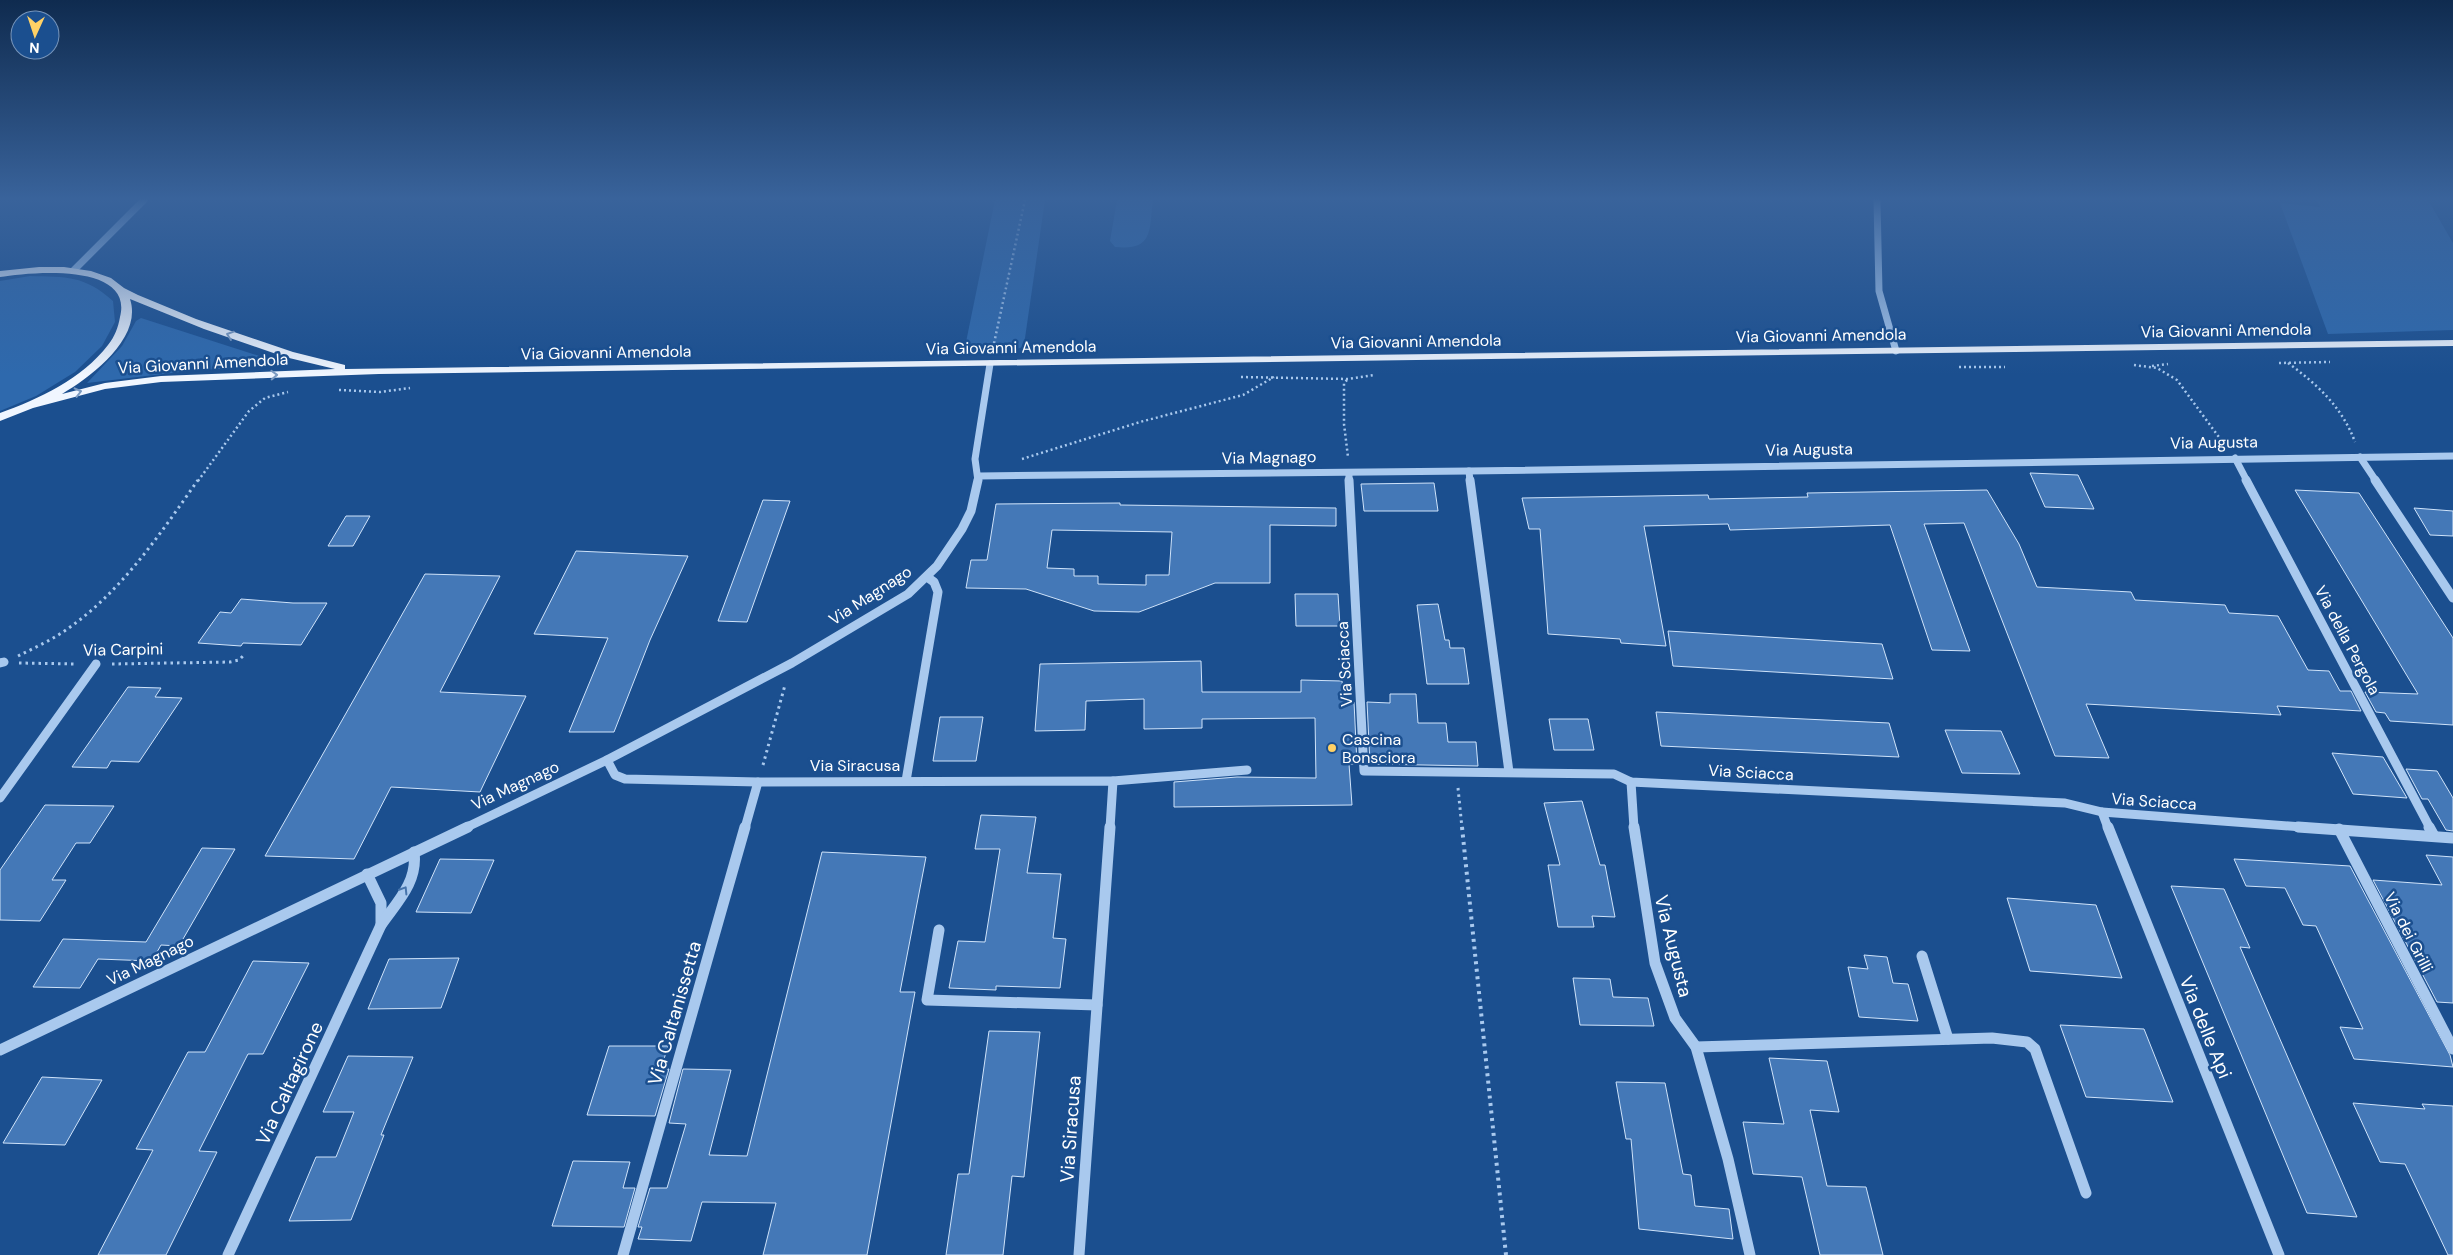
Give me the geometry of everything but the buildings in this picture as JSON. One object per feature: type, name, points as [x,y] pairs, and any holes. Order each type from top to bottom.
[{"type":"main road","name":"Via Giovanni Amendola","points":[[0,274],[29,270],[74,270],[100,277],[119,290],[166,312],[282,352],[328,365],[379,371]]},
{"type":"main road","name":"Via Giovanni Amendola","points":[[31,405],[84,373],[114,343],[126,319],[126,303],[119,290]]},
{"type":"main road","name":"Via Giovanni Amendola","points":[[0,417],[31,405],[105,386],[151,380],[379,371],[2453,343]]},
{"type":"street","points":[[74,270],[85,259]]},
{"type":"street","points":[[1878,259],[1879,291],[1896,351]]},
{"type":"street","name":"Via Magnago","points":[[0,1050],[607,760],[792,662],[908,594],[928,577],[945,555],[968,518],[979,476],[975,459],[990,364]]},
{"type":"street","name":"Via Augusta","points":[[1469,471],[2453,456]]},
{"type":"street","points":[[2360,457],[2453,598]]},
{"type":"street","name":"Via della Pergola","points":[[2235,458],[2434,836]]},
{"type":"street","points":[[1469,471],[1509,772]]},
{"type":"street","name":"Via Magnago","points":[[979,476],[1469,471]]},
{"type":"street","name":"Via Sciacca","points":[[1349,473],[1364,771],[1614,774],[1632,782],[2064,803],[2102,812],[2453,838]]},
{"type":"street","points":[[906,781],[938,592],[934,582],[928,577]]},
{"type":"street","points":[[0,798],[96,664]]},
{"type":"street","name":"Via Siracusa","points":[[607,760],[615,775],[625,779],[758,782],[1113,781],[1247,770]]},
{"type":"street","name":"Via Siracusa","points":[[1078,1255],[1113,781]]},
{"type":"street","name":"Via Caltanissetta","points":[[622,1255],[758,782]]},
{"type":"street","name":"Via Augusta","points":[[1632,782],[1632,809],[1642,889],[1656,963],[1675,1018],[1696,1048],[1721,1134],[1750,1255]]},
{"type":"street","name":"Via delle Api","points":[[2102,812],[2278,1255]]},
{"type":"street","name":"Via dei Grilli","points":[[2339,829],[2453,1049]]},
{"type":"street","name":"Via Caltagirone","points":[[228,1255],[381,925],[411,879],[416,866],[414,852]]},
{"type":"street","name":"Via Caltagirone","points":[[367,874],[381,903],[381,925]]},
{"type":"street","points":[[939,930],[927,1000],[1097,1005]]},
{"type":"street","points":[[1922,956],[1948,1039]]},
{"type":"street","points":[[1696,1048],[1948,1039],[2014,1039],[2027,1042],[2035,1049],[2086,1193]]},
{"type":"path","points":[[990,364],[1013,259]]},
{"type":"path","points":[[2270,346],[2334,401],[2351,428],[2360,457]]},
{"type":"path","points":[[1349,473],[1344,424],[1344,383],[1348,379],[1369,371],[1381,358]]},
{"type":"path","points":[[2130,365],[2157,368],[2177,380],[2235,458]]},
{"type":"path","points":[[1955,367],[2012,366]]},
{"type":"path","points":[[1021,460],[1140,422],[1243,395],[1275,377]]},
{"type":"path","points":[[332,389],[380,392],[416,388]]},
{"type":"path","points":[[2,663],[30,651],[56,636],[111,592],[139,562],[249,411],[265,398],[292,391]]},
{"type":"path","name":"Via Carpini","points":[[2,663],[230,662],[239,660],[244,655]]},
{"type":"path","points":[[758,782],[792,662]]},
{"type":"path","points":[[1456,772],[1506,1255]]},
{"type":"shaded area","points":[[983,259],[1037,259],[1025,338],[1022,347],[1001,352],[986,352],[971,350],[965,347]]},
{"type":"shaded area","points":[[2300,259],[2453,259],[2453,330],[2328,334]]},
{"type":"shaded area","points":[[30,276],[64,277],[93,286],[113,301],[115,322],[102,346],[75,372],[36,396],[0,411],[0,281]]},
{"type":"shaded area","points":[[141,318],[284,364],[282,366],[197,370],[87,383],[122,346],[136,321]]},
{"type":"place","name":"Cascina Bonsciora","points":[[1332,748]]}]
